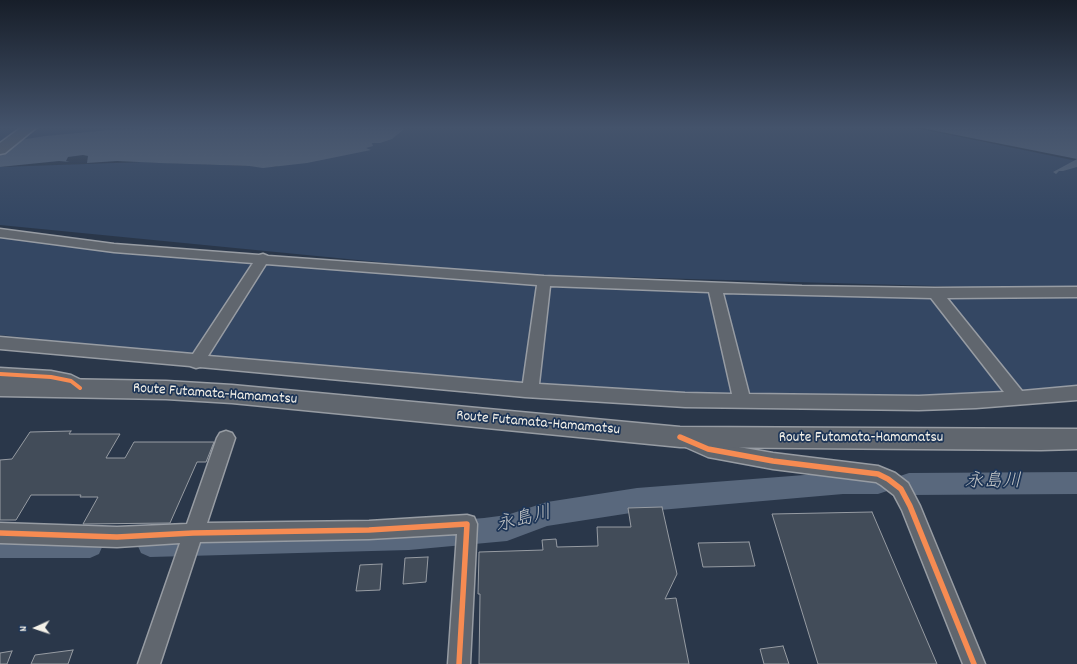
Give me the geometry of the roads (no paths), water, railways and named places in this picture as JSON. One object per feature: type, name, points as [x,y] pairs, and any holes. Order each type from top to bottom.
[{"type":"main road","name":"Route Futamata-Hamamatsu","points":[[0,387],[166,390],[232,394],[566,428],[680,437],[987,440],[1077,438]]},
{"type":"street","points":[[0,233],[114,248],[263,258],[544,281],[715,289],[935,293],[1077,292]]},
{"type":"street","points":[[196,362],[263,258]]},
{"type":"street","points":[[530,390],[544,281]]},
{"type":"street","points":[[715,289],[742,401]]},
{"type":"street","points":[[935,293],[1017,397]]},
{"type":"street","points":[[0,343],[196,362],[530,390],[685,400],[919,403],[976,401],[1077,393]]},
{"type":"street","points":[[0,374],[51,377],[71,381],[80,388]]},
{"type":"street","points":[[680,437],[708,449],[773,461],[878,474],[888,479],[901,489],[910,506],[974,664]]},
{"type":"street","points":[[149,664],[226,438]]},
{"type":"street","points":[[2,535],[191,539],[369,530],[467,532],[459,664]]},
{"type":"waterway","name":"永島川","points":[[150,544],[409,537],[484,531],[507,528],[547,514],[637,500],[843,483],[878,483]]},
{"type":"waterway","name":"永島川","points":[[909,484],[1077,483]]},
{"type":"waterway","name":"永島川","points":[[0,545],[90,545]]}]
